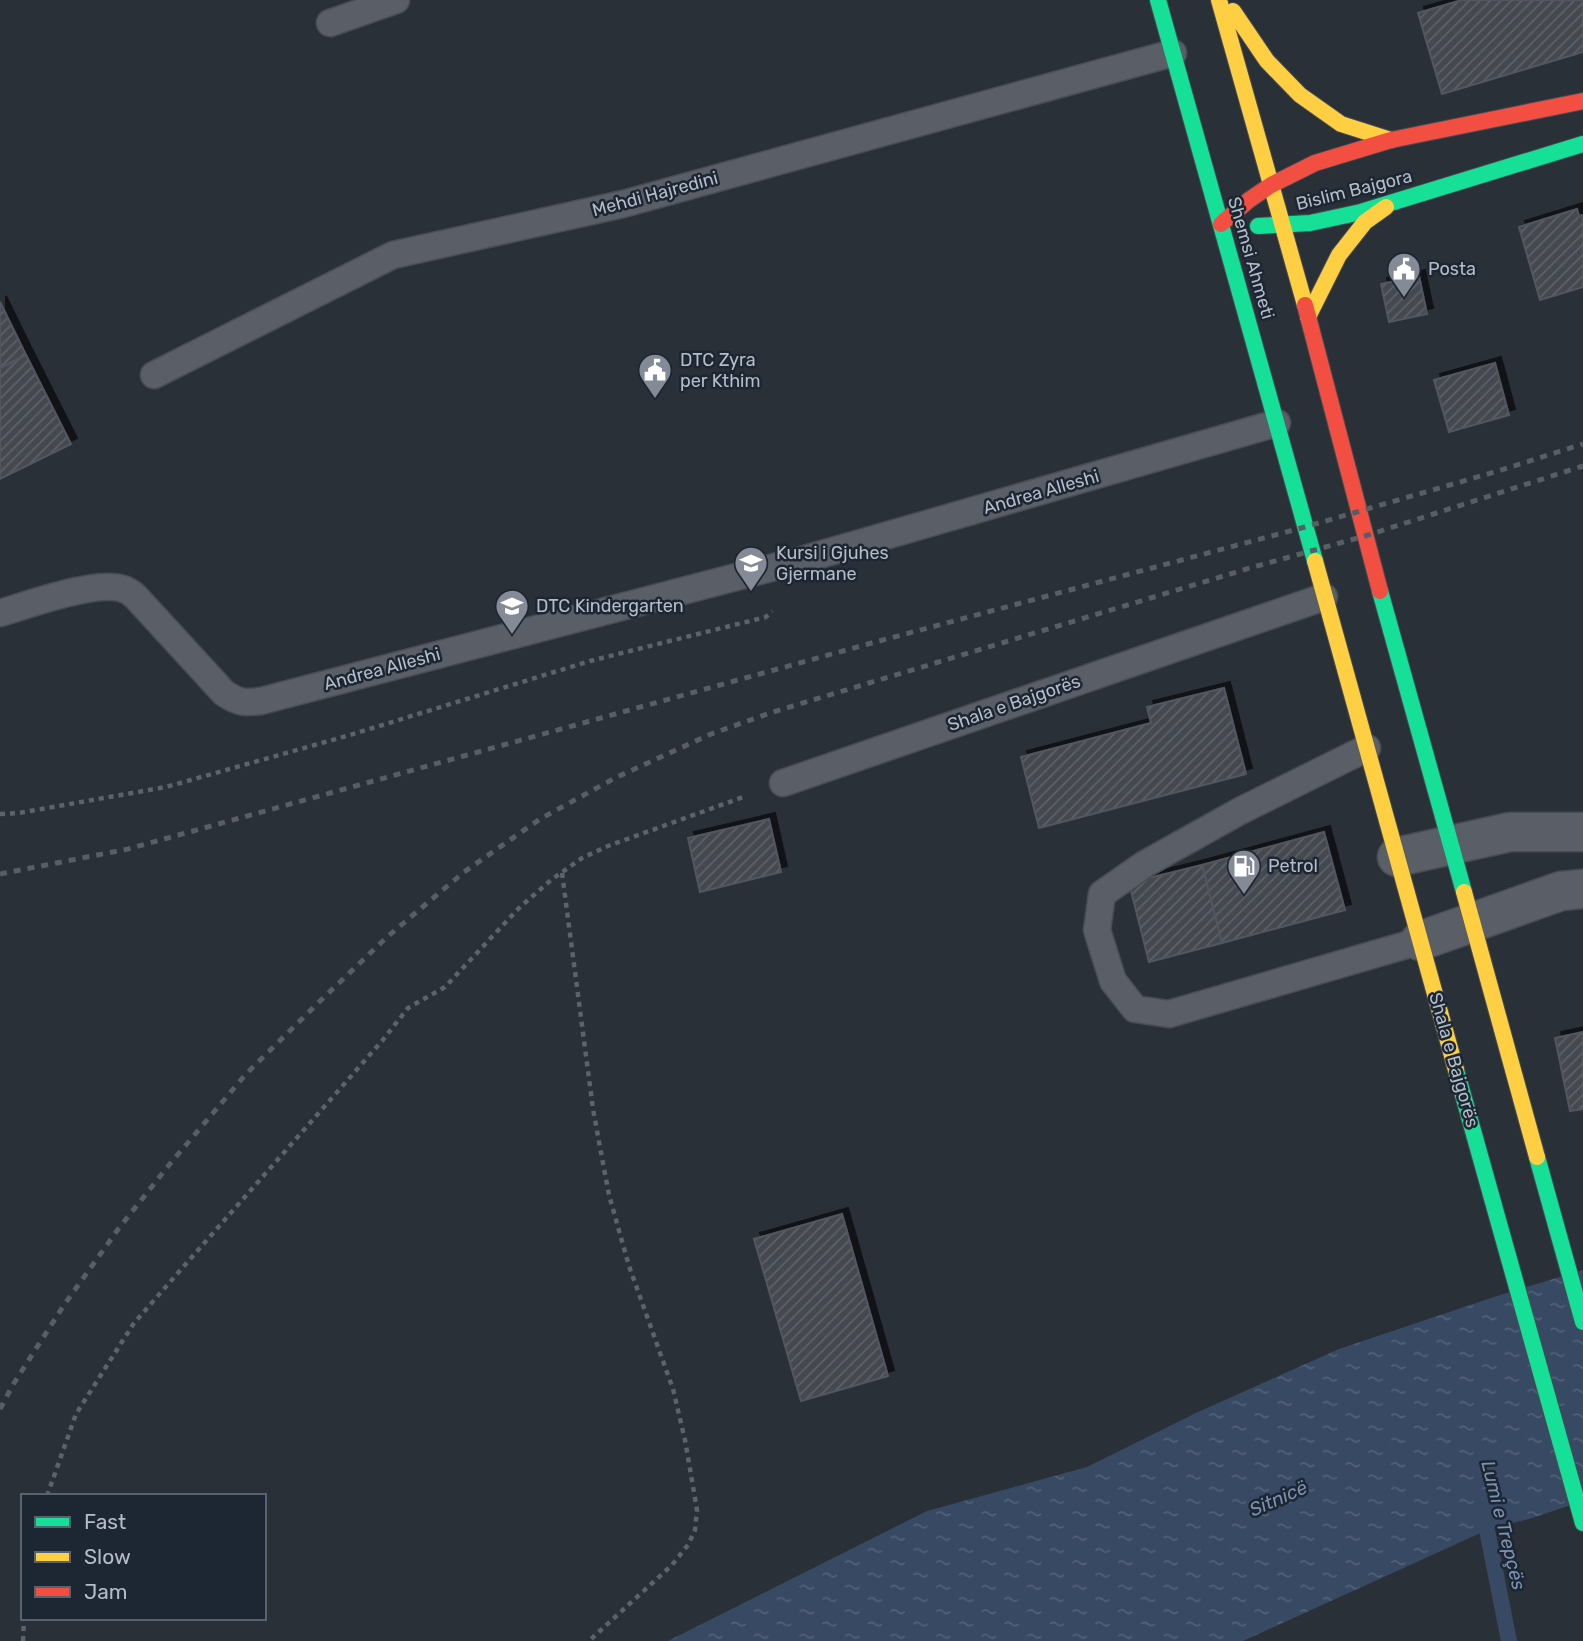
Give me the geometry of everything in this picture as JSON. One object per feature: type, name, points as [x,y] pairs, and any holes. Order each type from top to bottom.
[{"type":"main road","name":"Shemsi Ahmeti","points":[[1158,0],[1305,527]]},
{"type":"main road","points":[[1219,0],[1583,1322]]},
{"type":"main road","points":[[1225,0],[1267,61],[1300,95],[1341,124],[1391,140]]},
{"type":"main road","name":"Bislim Bajgora","points":[[1221,224],[1271,185],[1315,163],[1391,140],[1583,100]]},
{"type":"main road","name":"Bislim Bajgora","points":[[1221,224],[1283,227],[1329,220],[1391,204],[1583,144]]},
{"type":"main road","points":[[1308,317],[1339,255],[1365,222],[1391,204]]},
{"type":"main road","name":"Shala e Bajgorës","points":[[1305,527],[1583,1523]]},
{"type":"street","points":[[1397,857],[1510,831],[1583,832]]},
{"type":"street","points":[[1420,941],[1561,891],[1583,889]]},
{"type":"lane","points":[[330,23],[396,0]]},
{"type":"lane","name":"Mehdi Hajredini","points":[[154,375],[393,256],[622,204],[1173,53]]},
{"type":"lane","name":"Andrea Alleshi","points":[[0,613],[91,588],[125,589],[135,596],[224,693],[246,703],[261,701],[805,559],[1277,423]]},
{"type":"lane","name":"Shala e Bajgorës","points":[[783,783],[1324,597]]},
{"type":"lane","points":[[1367,748],[1240,811],[1145,864],[1102,894],[1097,930],[1113,981],[1135,1009],[1169,1014],[1420,941]]},
{"type":"path","points":[[0,814],[166,787],[350,735],[590,661],[766,617],[793,593],[805,559]]},
{"type":"path","points":[[48,1494],[76,1414],[134,1324],[408,1008],[444,987],[519,908],[582,858],[608,846],[783,783]]},
{"type":"path","points":[[562,872],[593,1109],[602,1158],[629,1266],[673,1389],[697,1510],[695,1530],[688,1545],[672,1565],[589,1641]]},
{"type":"path","points":[[23,1641],[24,1620]]},
{"type":"water","name":"Sitnicë","points":[[1583,1270],[1583,1501],[1487,1530],[1243,1641],[668,1641],[927,1511],[1087,1467],[1198,1412],[1339,1349]]},
{"type":"building","points":[[1462,0],[1583,0],[1583,52],[1442,94],[1418,13]]},
{"type":"building","points":[[1577,209],[1579,216],[1583,215],[1583,287],[1540,300],[1519,227]]},
{"type":"building","name":"Posta","points":[[1419,276],[1427,314],[1389,322],[1381,284]]},
{"type":"building","points":[[0,302],[26,355],[0,368]]},
{"type":"building","points":[[26,355],[71,444],[0,479],[0,368]]},
{"type":"building","points":[[1495,363],[1509,415],[1449,432],[1434,380]]},
{"type":"building","points":[[1224,688],[1246,774],[1039,828],[1021,757],[1151,723],[1147,707]]},
{"type":"building","points":[[769,819],[781,872],[700,892],[688,838]]},
{"type":"building","points":[[1324,832],[1345,910],[1222,943],[1202,865]]},
{"type":"building","points":[[1202,865],[1222,943],[1149,962],[1129,883]]},
{"type":"building","points":[[1583,1032],[1583,1109],[1570,1111],[1555,1038]]},
{"type":"building","points":[[842,1214],[888,1376],[801,1401],[754,1239]]},
{"type":"waterway","name":"Lumi e Trepçës","points":[[1482,1510],[1509,1641]]},
{"type":"railway","points":[[0,874],[128,849],[868,644],[1305,527],[1583,444]]},
{"type":"railway","points":[[0,1409],[64,1305],[119,1228],[246,1074],[387,937],[464,872],[540,819],[615,778],[711,734],[773,712],[1365,536],[1583,466]]},
{"type":"traffic: fast","points":[[1158,0],[1315,561]]},
{"type":"traffic: fast","points":[[1258,226],[1310,223],[1361,212],[1583,144]]},
{"type":"traffic: fast","points":[[1380,591],[1464,892]]},
{"type":"traffic: fast","points":[[1456,1070],[1583,1523]]},
{"type":"traffic: fast","points":[[1537,1157],[1583,1322]]},
{"type":"traffic: slow","points":[[1219,0],[1305,305]]},
{"type":"traffic: slow","points":[[1233,11],[1267,61],[1300,95],[1341,124],[1391,140]]},
{"type":"traffic: slow","points":[[1308,317],[1339,255],[1365,222],[1386,207]]},
{"type":"traffic: slow","points":[[1315,561],[1456,1070]]},
{"type":"traffic: slow","points":[[1464,892],[1537,1157]]},
{"type":"traffic: jam","points":[[1221,224],[1271,185],[1315,163],[1391,140],[1583,101]]},
{"type":"traffic: jam","points":[[1305,305],[1380,591]]},
{"type":"place","name":"Posta","points":[[1404,299]]},
{"type":"place","name":"DTC Zyra per Kthim","points":[[655,400]]},
{"type":"place","name":"Kursi i Gjuhes Gjermane","points":[[751,593]]},
{"type":"place","name":"DTC Kindergarten","points":[[512,636]]},
{"type":"place","name":"Petrol","points":[[1244,896]]}]
